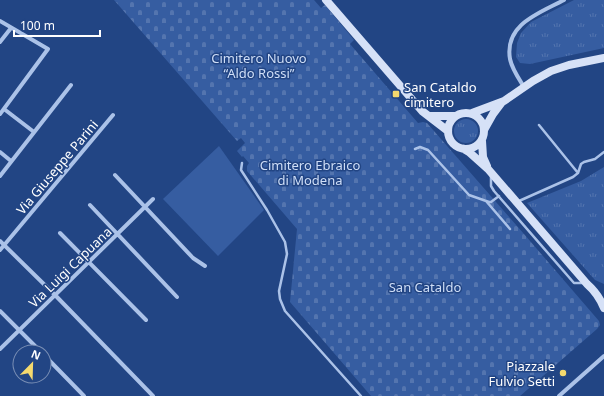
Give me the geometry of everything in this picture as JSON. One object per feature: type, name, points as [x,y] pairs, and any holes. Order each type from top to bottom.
[{"type":"street","points":[[326,0],[422,111],[448,131]]},
{"type":"street","points":[[524,87],[516,74],[510,59],[509,50],[511,40],[519,26],[528,18],[564,0]]},
{"type":"street","points":[[0,21],[48,49],[0,114]]},
{"type":"street","points":[[0,42],[11,28]]},
{"type":"street","points":[[429,116],[455,116],[463,113],[472,113],[504,100],[551,71],[604,58]]},
{"type":"street","points":[[0,176],[71,85]]},
{"type":"street","points":[[484,130],[496,108],[504,100]]},
{"type":"street","points":[[4,109],[34,132]]},
{"type":"street","points":[[472,113],[479,118],[484,126],[484,136],[482,140],[483,157],[490,171]]},
{"type":"street","name":"Via Giuseppe Parini","points":[[0,250],[113,115]]},
{"type":"street","points":[[455,116],[449,123],[448,131],[449,138],[452,143],[470,152],[490,171],[587,284],[594,290],[604,308]]},
{"type":"street","points":[[464,149],[474,147],[482,140]]},
{"type":"street","points":[[0,152],[11,161]]},
{"type":"street","points":[[116,175],[193,258],[205,266]]},
{"type":"street","name":"Via Luigi Capuana","points":[[0,349],[153,199]]},
{"type":"street","points":[[90,205],[177,297]]},
{"type":"street","points":[[60,233],[146,320]]},
{"type":"street","points":[[0,242],[55,295],[153,396]]},
{"type":"street","points":[[594,290],[604,293]]},
{"type":"street","points":[[0,311],[33,344]]},
{"type":"street","points":[[560,396],[604,356]]},
{"type":"street","points":[[52,364],[84,396]]},
{"type":"lane","points":[[539,125],[578,173]]},
{"type":"lane","points":[[414,149],[420,147],[428,150],[469,195],[491,202],[499,196]]},
{"type":"lane","points":[[516,202],[573,178],[578,173],[584,162],[594,159],[604,152]]},
{"type":"lane","points":[[242,163],[241,170],[267,210],[285,242],[287,254],[279,291],[282,305],[289,316],[361,396]]},
{"type":"lane","points":[[490,171],[491,186],[499,196],[574,283],[587,284]]},
{"type":"lane","points":[[486,201],[510,229]]},
{"type":"green space","points":[[114,0],[314,0],[321,8],[325,5],[354,40],[350,44],[418,123],[427,123],[599,321],[600,325],[520,396],[371,396],[290,302],[297,229],[247,171],[247,166],[249,163],[237,151],[245,143],[241,138],[237,141]]},
{"type":"green space","points":[[574,0],[604,0],[604,48],[530,64],[520,63],[516,57],[517,43],[521,33],[531,22]]},
{"type":"green space","points":[[466,119],[475,122],[478,131],[475,140],[466,143],[457,140],[454,131],[457,122]]},
{"type":"green space","points":[[219,146],[264,210],[218,256],[163,199]]},
{"type":"green space","points":[[604,167],[604,284],[595,280],[527,203],[581,181]]},
{"type":"place","name":"San Cataldo cimitero","points":[[396,94]]},
{"type":"place","name":"Piazzale Fulvio Setti","points":[[563,373]]},
{"type":"park label","name":"Cimitero Nuovo “Aldo Rossi”","points":[[259,66]]},
{"type":"park label","name":"Cimitero Ebraico di Modena","points":[[310,172]]},
{"type":"park label","name":"San Cataldo","points":[[425,287]]}]
